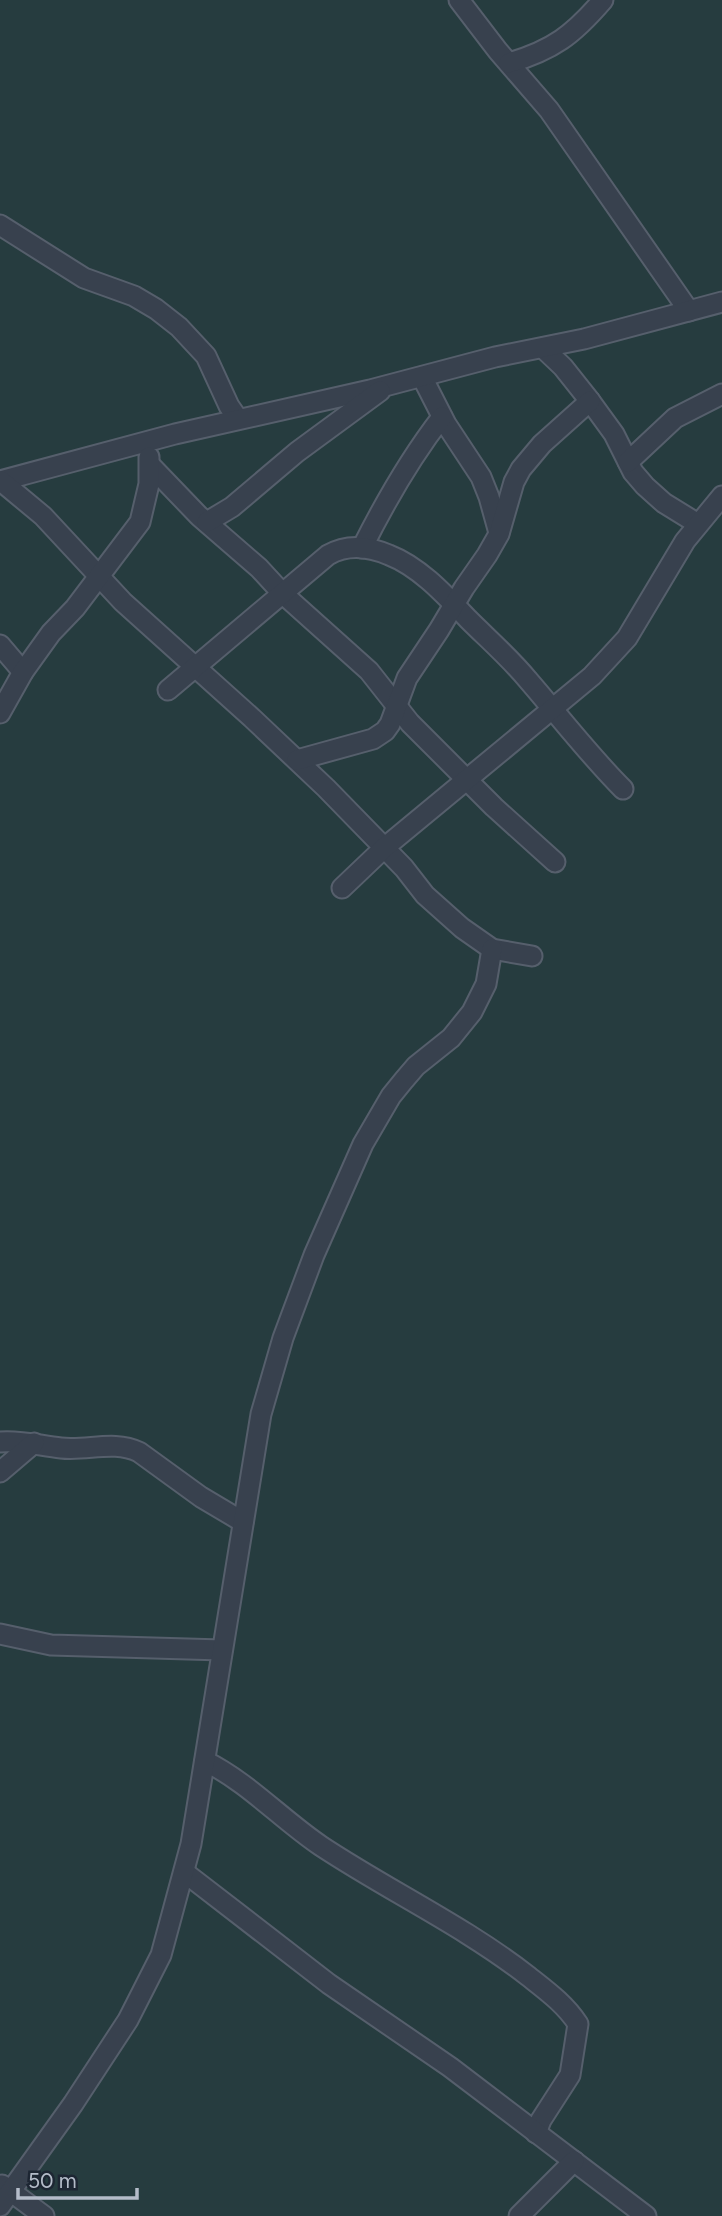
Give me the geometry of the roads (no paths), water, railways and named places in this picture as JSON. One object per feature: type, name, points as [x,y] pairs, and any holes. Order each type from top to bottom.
[{"type":"street","points":[[459,0],[549,110],[689,311]]},
{"type":"street","points":[[509,63],[537,54],[559,42],[581,25],[603,0]]},
{"type":"street","points":[[0,225],[84,278],[134,296],[179,327],[206,356],[229,406],[238,419]]},
{"type":"street","points":[[0,481],[238,419],[387,386],[495,357],[584,339],[722,302]]},
{"type":"street","points":[[543,348],[563,367],[590,401],[614,434],[628,462],[645,486],[664,503],[698,524]]},
{"type":"street","points":[[422,377],[442,417],[481,477],[499,534]]},
{"type":"street","points":[[207,522],[232,507],[296,452],[332,425],[355,412],[387,386]]},
{"type":"street","points":[[628,462],[675,418],[722,394]]},
{"type":"street","points":[[297,760],[373,740],[385,731],[407,678],[499,534],[514,482],[521,469],[542,444],[590,401]]},
{"type":"street","points":[[362,548],[393,491],[442,417]]},
{"type":"street","points":[[0,713],[23,673],[51,633],[75,608],[142,518],[149,484],[148,442]]},
{"type":"street","points":[[150,466],[282,593],[369,671],[397,707],[468,780],[555,862]]},
{"type":"street","points":[[0,481],[43,516],[141,619],[297,760],[384,848],[425,895],[462,928],[492,949],[532,956]]},
{"type":"street","points":[[342,888],[384,848],[592,676],[626,638],[685,541],[722,496]]},
{"type":"street","points":[[167,690],[328,555],[338,549],[362,548],[390,555],[403,562],[438,589],[527,679],[623,789]]},
{"type":"street","points":[[0,645],[23,673]]},
{"type":"street","points":[[44,2216],[4,2194],[73,2104],[128,2020],[161,1955],[191,1844],[261,1414],[300,1291],[363,1144],[391,1096],[416,1066],[451,1038],[472,1012],[486,984],[492,962],[492,949]]},
{"type":"street","points":[[0,1442],[15,1441],[62,1448],[121,1445],[139,1452],[201,1497],[243,1522]]},
{"type":"street","points":[[0,1472],[34,1443]]},
{"type":"street","points":[[0,1634],[51,1645],[222,1650]]},
{"type":"street","points":[[205,1761],[240,1781],[320,1845],[463,1930],[509,1961],[564,2005],[578,2024],[570,2075],[541,2120],[536,2133]]},
{"type":"street","points":[[184,1872],[329,1984],[450,2067],[646,2216]]},
{"type":"street","points":[[519,2216],[574,2161]]}]
